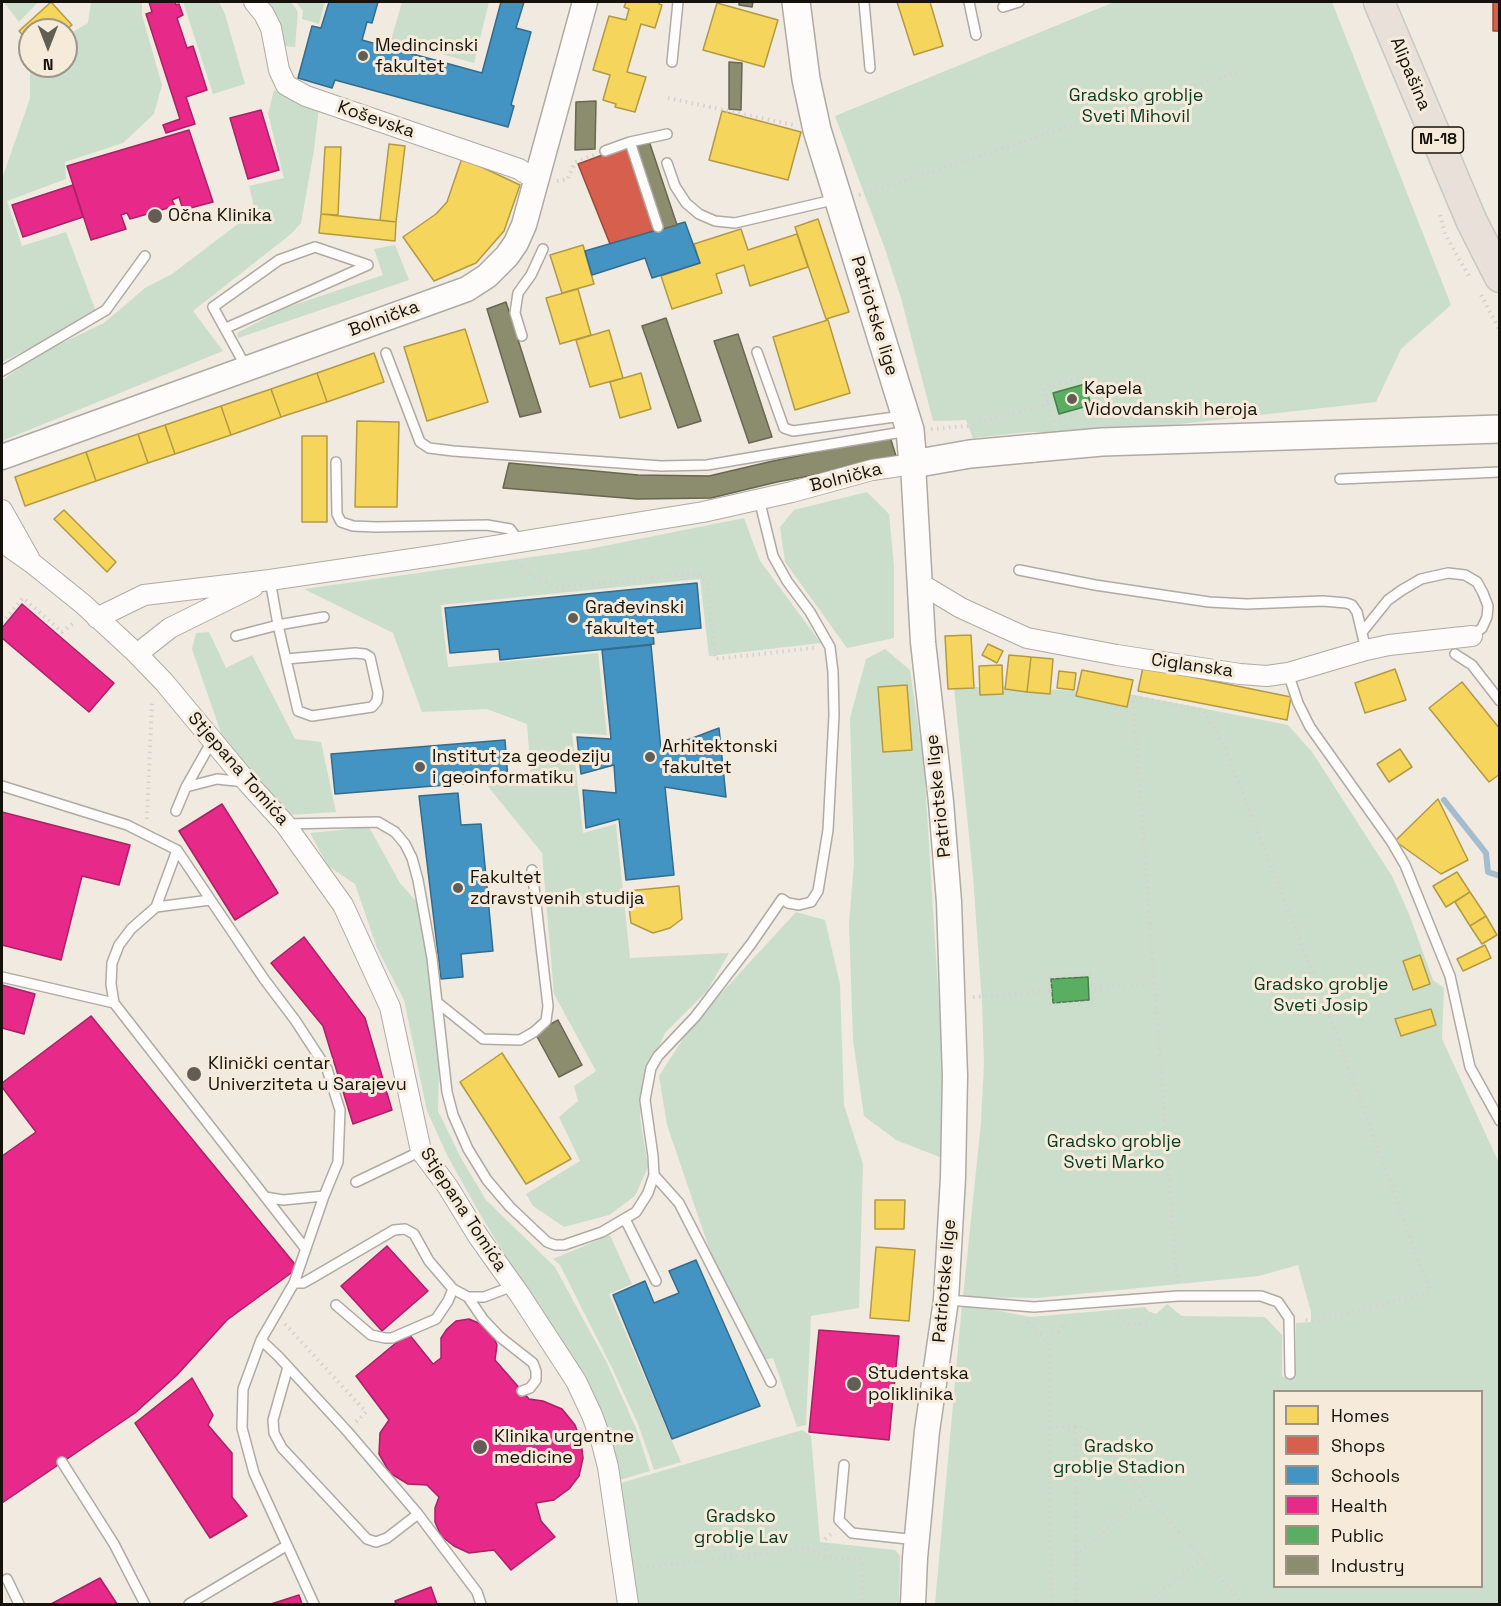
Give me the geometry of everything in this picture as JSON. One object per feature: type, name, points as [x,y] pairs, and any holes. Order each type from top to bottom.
[{"type":"main road","name":"Patriotske lige","points":[[796,2],[806,79],[817,130],[907,423],[913,464]]},
{"type":"main road","name":"Alipašina","points":[[1379,2],[1473,222],[1500,277]]},
{"type":"main road","name":"Bolnička","points":[[913,464],[970,454],[1102,442],[1500,429]]},
{"type":"street","name":"Bolnička","points":[[2,457],[456,293],[478,283],[507,256],[524,225],[585,2]]},
{"type":"street","name":"Koševska","points":[[259,8],[271,28],[279,70],[286,86],[306,96],[519,169],[536,180]]},
{"type":"street","name":"Bolnička","points":[[97,618],[144,595],[268,580],[498,546],[703,512],[872,470],[913,464]]},
{"type":"street","name":"Patriotske lige","points":[[913,464],[923,642],[941,802],[949,902],[955,1076],[953,1177],[946,1299],[927,1431],[913,1605]]},
{"type":"street","name":"Stjepana Tomića","points":[[2,510],[32,563]]},
{"type":"street","name":"Stjepana Tomića","points":[[2,542],[32,563],[97,618],[164,682],[285,824],[343,905],[390,1007],[421,1151],[448,1187],[478,1236],[576,1381],[601,1440],[608,1467],[628,1605]]},
{"type":"street","name":"Bolnička","points":[[137,654],[170,628],[268,580]]},
{"type":"street","name":"Ciglanska","points":[[921,585],[961,608],[1027,638],[1240,674],[1288,673],[1364,640],[1416,641],[1473,636]]},
{"type":"lane","points":[[672,62],[678,2]]},
{"type":"lane","points":[[864,2],[870,68]]},
{"type":"lane","points":[[969,2],[976,35]]},
{"type":"lane","points":[[1003,7],[1019,2]]},
{"type":"lane","points":[[605,151],[630,141],[667,134]]},
{"type":"lane","points":[[630,141],[658,227]]},
{"type":"lane","points":[[667,163],[675,186],[686,203],[699,214],[715,221],[735,223],[838,200]]},
{"type":"lane","points":[[226,328],[368,265],[315,247],[279,260],[213,307],[246,368]]},
{"type":"lane","points":[[522,336],[515,313],[518,293],[531,275],[543,249]]},
{"type":"lane","points":[[2,371],[105,310],[145,256]]},
{"type":"lane","points":[[757,352],[784,428],[793,431],[907,423]]},
{"type":"lane","points":[[386,353],[420,442],[429,448],[661,466],[707,465],[907,423]]},
{"type":"lane","points":[[336,462],[337,514],[341,522],[353,526],[376,527],[487,525],[510,530],[520,542]]},
{"type":"lane","points":[[1341,479],[1500,472]]},
{"type":"lane","points":[[285,824],[378,822],[395,832],[405,844],[412,858],[430,947],[447,1092],[453,1115],[468,1149],[487,1180],[510,1207],[534,1232],[555,1245],[564,1245],[602,1232],[636,1212],[648,1193],[654,1175],[645,1100],[651,1068],[658,1056],[695,1017],[782,899],[799,905],[811,902],[818,891],[828,830],[834,716],[830,647],[773,556],[759,499]]},
{"type":"lane","points":[[1019,570],[1095,585],[1209,602],[1247,604],[1323,601],[1346,603],[1357,612],[1364,640]]},
{"type":"lane","points":[[1364,640],[1374,614],[1395,595],[1420,579],[1448,573],[1465,575],[1477,582],[1483,592],[1488,606],[1487,617],[1482,628],[1473,636]]},
{"type":"lane","points":[[268,580],[278,625],[298,711],[312,716],[372,707],[377,701],[378,693],[370,657],[365,654],[286,659]]},
{"type":"lane","points":[[236,636],[278,625],[324,617]]},
{"type":"lane","points":[[1455,654],[1473,665],[1500,701]]},
{"type":"lane","points":[[1288,673],[1298,703],[1310,727],[1405,865],[1450,976],[1470,1067],[1500,1121]]},
{"type":"lane","points":[[176,811],[186,787],[212,741]]},
{"type":"lane","points":[[186,787],[217,779],[247,782]]},
{"type":"lane","points":[[2,786],[127,825],[177,850],[327,1070],[340,1110],[338,1162],[294,1283],[261,1340],[243,1389],[242,1428],[254,1473],[314,1605]]},
{"type":"lane","points":[[177,850],[156,907],[131,929],[119,945],[112,963],[111,984],[114,1003],[305,1248]]},
{"type":"lane","points":[[438,1003],[483,1039],[520,1040],[534,1032],[546,1021],[548,1006],[532,870]]},
{"type":"lane","points":[[156,907],[210,900]]},
{"type":"lane","points":[[2,977],[114,1003]]},
{"type":"lane","points":[[356,1182],[421,1151]]},
{"type":"lane","points":[[654,1175],[679,1203],[771,1383]]},
{"type":"lane","points":[[265,1197],[283,1200],[324,1196]]},
{"type":"lane","points":[[625,1219],[656,1281]]},
{"type":"lane","points":[[294,1283],[303,1283],[394,1230],[405,1229],[414,1234],[429,1261],[453,1289],[468,1297],[483,1319],[500,1337],[533,1363],[536,1380],[530,1388],[522,1391]]},
{"type":"lane","points":[[468,1297],[484,1297],[513,1286]]},
{"type":"lane","points":[[336,1305],[371,1335],[392,1338],[436,1319],[453,1289]]},
{"type":"lane","points":[[946,1299],[1034,1306],[1178,1296],[1262,1296],[1278,1302],[1289,1318],[1290,1374]]},
{"type":"lane","points":[[261,1340],[347,1431],[418,1514],[477,1592],[481,1605]]},
{"type":"lane","points":[[288,1367],[273,1420],[274,1432],[282,1448],[367,1539],[376,1542],[387,1538],[418,1514]]},
{"type":"lane","points":[[62,1462],[114,1544],[145,1605]]},
{"type":"lane","points":[[844,1466],[839,1520],[852,1533],[917,1540]]},
{"type":"lane","points":[[189,1605],[286,1546]]},
{"type":"lane","points":[[7,1579],[19,1605]]},
{"type":"path","points":[[838,200],[1147,103],[1237,72]]},
{"type":"path","points":[[668,98],[817,130]]},
{"type":"path","points":[[575,162],[591,156]]},
{"type":"path","points":[[1088,376],[1096,409],[1053,421],[1048,404],[1044,388],[1088,376]]},
{"type":"path","points":[[1092,394],[1147,381]]},
{"type":"path","points":[[907,423],[968,426],[1048,404]]},
{"type":"path","points":[[498,546],[528,573],[558,588],[697,573],[708,585],[715,659],[830,647]]},
{"type":"path","points":[[2,623],[23,598],[62,632],[71,624]]},
{"type":"path","points":[[1178,1296],[1132,698],[1136,697],[1203,710],[1223,743],[1318,986],[1430,1292],[1318,1321],[1289,1318]]},
{"type":"path","points":[[147,834],[151,723]]},
{"type":"path","points":[[1092,974],[1093,988],[1094,1002],[1051,1005],[1049,977],[1092,974]]},
{"type":"path","points":[[1093,988],[1154,984]]},
{"type":"path","points":[[954,998],[1050,991]]},
{"type":"path","points":[[1109,1317],[1119,1316],[1130,1325],[1148,1323],[1158,1297]]},
{"type":"path","points":[[1039,1333],[1058,1332],[1069,1320],[1079,1319]]},
{"type":"path","points":[[282,1321],[366,1412],[347,1431]]},
{"type":"path","points":[[1049,1343],[1051,1605]]},
{"type":"path","points":[[1050,1427],[1085,1427],[1243,1605]]},
{"type":"path","points":[[1074,1427],[1077,1605]]},
{"type":"path","points":[[1076,1557],[1146,1495]]},
{"type":"path","points":[[825,1557],[825,1539],[842,1522]]},
{"type":"path","points":[[640,1568],[806,1548],[825,1557],[862,1559],[862,1605]]},
{"type":"path","points":[[1145,1605],[1202,1559]]},
{"type":"green space","points":[[4,2],[38,2],[23,18],[18,18],[18,21]]},
{"type":"green space","points":[[91,2],[142,2],[142,15],[162,85],[154,114],[123,143],[65,162],[66,179],[7,201],[22,246],[66,232],[97,314],[2,362],[2,179],[30,98],[30,78],[78,78],[78,29],[88,23]]},
{"type":"green space","points":[[183,2],[219,2],[225,14],[245,84],[213,94]]},
{"type":"green space","points":[[267,2],[291,2],[298,12],[295,47],[284,46],[279,19]]},
{"type":"green space","points":[[296,2],[325,2],[319,24],[302,19],[303,11]]},
{"type":"green space","points":[[402,2],[489,2],[474,63],[391,40]]},
{"type":"green space","name":"Gradsko groblje Sveti Mihovil","points":[[1114,2],[1332,2],[1451,305],[1401,349],[1376,402],[1100,433],[1030,432],[973,438],[966,420],[933,421],[901,298],[835,116]]},
{"type":"green space","points":[[274,90],[319,108],[301,223],[291,234],[193,311],[223,351],[2,441],[2,380],[41,353],[104,323],[145,288],[172,274],[255,211],[249,186],[284,178],[268,114]]},
{"type":"green space","points":[[395,245],[409,280],[238,338],[237,333],[285,308],[383,275],[374,249]]},
{"type":"green space","points":[[867,492],[889,514],[894,566],[894,638],[847,648],[785,562],[780,527],[794,510]]},
{"type":"green space","points":[[744,518],[760,561],[821,643],[709,656],[700,579],[441,605],[448,667],[598,653],[607,735],[572,733],[583,833],[616,824],[630,958],[729,953],[707,991],[665,1033],[646,1075],[640,1117],[648,1167],[635,1196],[609,1215],[564,1227],[533,1206],[526,1194],[580,1161],[559,1117],[578,1101],[574,1086],[596,1071],[554,994],[542,853],[486,784],[531,778],[527,724],[487,709],[422,712],[393,633],[304,589],[589,549]]},
{"type":"green space","points":[[209,632],[226,668],[252,655],[295,739],[321,742],[336,812],[289,815],[222,736],[192,649],[196,633]]},
{"type":"green space","points":[[885,649],[910,670],[924,765],[942,1052],[942,1158],[896,1140],[864,1116],[853,1040],[849,923],[854,863],[850,718],[866,659]]},
{"type":"green space","points":[[954,687],[1014,687],[1134,695],[1288,725],[1312,752],[1392,876],[1409,914],[1433,980],[1444,988],[1442,1039],[1499,1163],[1499,1604],[935,1604],[962,1304],[1031,1317],[1145,1307],[1156,1314],[1167,1304],[1182,1316],[1265,1317],[1282,1335],[1282,1377],[1296,1377],[1296,1323],[1311,1322],[1311,1312],[1298,1265],[1259,1276],[1038,1298],[963,1297],[981,1123],[984,1064],[973,876]]},
{"type":"green space","points":[[369,827],[400,883],[417,902],[430,974],[439,1065],[438,1111],[461,1158],[486,1200],[555,1267],[607,1363],[636,1428],[650,1471],[620,1480],[583,1382],[481,1216],[448,1157],[427,1111],[404,1000],[377,948],[355,884],[328,866],[310,833]]},
{"type":"green space","points":[[796,912],[825,920],[840,984],[844,1105],[863,1164],[859,1308],[811,1316],[806,1425],[797,1427],[773,1358],[758,1361],[709,1248],[667,1125],[659,1076],[692,1025]]},
{"type":"green space","points":[[610,1235],[632,1284],[609,1294],[681,1462],[654,1470],[638,1424],[612,1368],[560,1265],[553,1259]]},
{"type":"green space","name":"Gradsko groblje Lav","points":[[802,1430],[811,1436],[820,1542],[895,1550],[900,1556],[899,1604],[638,1604],[621,1483]]},
{"type":"building: Homes","points":[[51,2],[66,18],[33,18]]},
{"type":"building: Homes","points":[[626,2],[659,2],[662,5],[655,28],[641,24],[627,72],[646,77],[635,112],[615,107],[616,104],[603,100],[610,75],[593,70],[609,16],[626,20],[629,9],[624,7]]},
{"type":"building: Homes","points":[[897,2],[930,2],[943,46],[914,55]]},
{"type":"building: Homes","points":[[717,3],[778,20],[764,67],[703,50]]},
{"type":"building: Homes","points":[[722,111],[801,132],[788,180],[709,160]]},
{"type":"building: Homes","points":[[389,144],[405,146],[396,222],[380,220]]},
{"type":"building: Homes","points":[[325,147],[341,147],[338,215],[321,214]]},
{"type":"building: Homes","points":[[462,158],[520,185],[504,231],[476,263],[434,281],[403,237],[436,214],[447,202]]},
{"type":"building: Homes","points":[[321,214],[396,222],[395,241],[319,233]]},
{"type":"building: Homes","points":[[818,219],[849,312],[826,319],[795,227]]},
{"type":"building: Homes","points":[[741,229],[748,250],[797,234],[808,267],[750,286],[744,265],[716,274],[722,293],[672,309],[661,276],[700,263],[694,244]]},
{"type":"building: Homes","points":[[583,245],[594,284],[562,293],[550,255]]},
{"type":"building: Homes","points":[[578,289],[591,335],[560,344],[546,298]]},
{"type":"building: Homes","points":[[828,320],[850,393],[795,410],[773,337]]},
{"type":"building: Homes","points":[[465,329],[488,402],[427,421],[404,347]]},
{"type":"building: Homes","points":[[609,330],[623,378],[590,387],[576,340]]},
{"type":"building: Homes","points":[[374,353],[384,382],[327,402],[317,373]]},
{"type":"building: Homes","points":[[317,373],[327,402],[281,417],[271,389]]},
{"type":"building: Homes","points":[[641,373],[651,409],[620,418],[610,382]]},
{"type":"building: Homes","points":[[271,389],[281,417],[231,435],[221,406]]},
{"type":"building: Homes","points":[[221,406],[231,435],[175,454],[165,425]]},
{"type":"building: Homes","points":[[357,421],[399,422],[397,507],[355,507]]},
{"type":"building: Homes","points":[[165,425],[175,454],[148,463],[138,434]]},
{"type":"building: Homes","points":[[138,434],[148,463],[96,481],[86,452]]},
{"type":"building: Homes","points":[[302,436],[327,436],[327,522],[302,522]]},
{"type":"building: Homes","points":[[86,452],[96,481],[25,506],[15,477]]},
{"type":"building: Homes","points":[[64,510],[116,562],[107,572],[54,519]]},
{"type":"building: Homes","points":[[971,635],[974,688],[948,689],[945,636]]},
{"type":"building: Homes","points":[[988,644],[1003,651],[997,663],[982,655]]},
{"type":"building: Homes","points":[[1009,655],[1031,657],[1027,692],[1005,689]]},
{"type":"building: Homes","points":[[1031,657],[1053,659],[1050,694],[1027,692]]},
{"type":"building: Homes","points":[[1002,665],[1003,694],[980,695],[979,666]]},
{"type":"building: Homes","points":[[1143,667],[1291,697],[1287,720],[1138,691]]},
{"type":"building: Homes","points":[[1395,669],[1406,700],[1365,713],[1355,683]]},
{"type":"building: Homes","points":[[1082,670],[1133,680],[1127,707],[1076,696]]},
{"type":"building: Homes","points":[[1059,671],[1076,673],[1074,690],[1057,688]]},
{"type":"building: Homes","points":[[1462,682],[1500,729],[1500,774],[1489,782],[1429,708]]},
{"type":"building: Homes","points":[[907,685],[912,750],[883,752],[878,687]]},
{"type":"building: Homes","points":[[1400,749],[1412,767],[1389,782],[1377,764]]},
{"type":"building: Homes","points":[[1438,799],[1468,860],[1441,874],[1395,841]]},
{"type":"building: Homes","points":[[1457,872],[1470,892],[1446,907],[1433,886]]},
{"type":"building: Homes","points":[[679,886],[682,919],[670,928],[653,933],[631,923],[627,891]]},
{"type":"building: Homes","points":[[1470,892],[1486,916],[1470,926],[1455,902]]},
{"type":"building: Homes","points":[[1486,916],[1497,935],[1482,944],[1470,926]]},
{"type":"building: Homes","points":[[1485,945],[1491,958],[1463,971],[1457,959]]},
{"type":"building: Homes","points":[[1420,955],[1430,984],[1413,990],[1403,961]]},
{"type":"building: Homes","points":[[1431,1009],[1436,1025],[1401,1036],[1395,1019]]},
{"type":"building: Homes","points":[[502,1053],[571,1159],[526,1184],[460,1082]]},
{"type":"building: Homes","points":[[875,1200],[905,1200],[904,1229],[875,1229]]},
{"type":"building: Homes","points":[[876,1247],[915,1250],[909,1321],[870,1318]]},
{"type":"building: Shops","points":[[1493,2],[1500,2],[1500,31],[1493,31]]},
{"type":"building: Shops","points":[[627,146],[655,231],[610,244],[578,164]]},
{"type":"building: Schools","name":"Medincinski fakultet","points":[[329,2],[378,2],[372,23],[367,22],[362,40],[482,73],[501,2],[524,2],[516,28],[531,32],[511,105],[514,106],[508,127],[335,80],[332,88],[298,78],[312,26],[321,28]]},
{"type":"building: Schools","points":[[685,222],[700,263],[652,278],[645,258],[592,275],[585,251]]},
{"type":"building: Schools","name":"Građevinski fakultet","points":[[697,583],[701,628],[653,633],[654,644],[500,660],[499,649],[450,653],[445,608]]},
{"type":"building: Schools","name":"Arhitektonski fakultet","points":[[651,645],[661,750],[719,728],[726,797],[665,787],[674,875],[626,880],[619,819],[586,828],[583,790],[616,793],[614,765],[581,774],[577,737],[611,739],[602,650]]},
{"type":"building: Schools","name":"Institut za geodeziju i geoinformatiku","points":[[505,740],[508,780],[335,794],[331,754]]},
{"type":"building: Schools","name":"Fakultet zdravstvenih studija","points":[[458,793],[461,825],[481,824],[493,951],[461,954],[463,977],[441,979],[419,796]]},
{"type":"building: Schools","points":[[696,1260],[760,1406],[672,1439],[613,1295],[645,1281],[654,1303],[679,1293],[669,1271]]},
{"type":"building: Health","points":[[149,2],[179,4],[183,15],[177,18],[187,48],[193,46],[207,90],[186,97],[195,124],[166,133],[163,125],[180,119],[146,14],[152,12]]},
{"type":"building: Health","points":[[261,110],[279,170],[248,179],[230,118]]},
{"type":"building: Health","name":"Očna Klinika","points":[[189,130],[213,202],[183,210],[179,197],[172,200],[175,206],[130,219],[127,213],[121,215],[126,229],[91,240],[67,166]]},
{"type":"building: Health","points":[[73,185],[83,217],[23,237],[12,205]]},
{"type":"building: Health","points":[[22,604],[114,683],[89,712],[2,638],[2,628]]},
{"type":"building: Health","points":[[222,804],[278,893],[235,920],[179,831]]},
{"type":"building: Health","points":[[2,812],[130,845],[119,885],[82,876],[61,960],[2,945]]},
{"type":"building: Health","points":[[304,937],[365,1018],[392,1110],[353,1124],[323,1026],[271,963]]},
{"type":"building: Health","points":[[2,985],[35,994],[24,1034],[2,1028]]},
{"type":"building: Health","points":[[91,1016],[298,1268],[227,1320],[177,1375],[135,1413],[2,1503],[2,1156],[36,1132],[2,1087],[2,1083]]},
{"type":"building: Health","points":[[387,1246],[428,1291],[382,1331],[341,1286]]},
{"type":"building: Health","name":"Klinika urgentne medicine","points":[[469,1319],[481,1324],[492,1333],[497,1345],[495,1360],[529,1399],[543,1401],[562,1409],[575,1425],[581,1441],[583,1458],[579,1476],[569,1489],[554,1500],[536,1503],[541,1521],[555,1537],[511,1570],[494,1550],[469,1553],[454,1546],[441,1536],[435,1522],[435,1508],[439,1497],[427,1485],[408,1484],[390,1473],[379,1454],[380,1433],[389,1420],[356,1376],[408,1333],[433,1364],[441,1358],[441,1338],[447,1329],[456,1321]]},
{"type":"building: Health","name":"Studentska poliklinika","points":[[819,1330],[899,1336],[889,1440],[809,1432]]},
{"type":"building: Health","points":[[192,1378],[213,1415],[208,1425],[232,1453],[232,1497],[247,1516],[210,1538],[135,1423]]},
{"type":"building: Health","points":[[100,1578],[117,1604],[51,1604]]},
{"type":"building: Health","points":[[431,1587],[437,1604],[396,1604],[395,1601]]},
{"type":"building: Health","points":[[299,1595],[302,1604],[271,1604]]},
{"type":"building: Public","name":"Kapela Vidovdanskih heroja","points":[[1085,384],[1091,405],[1059,414],[1053,393]]},
{"type":"building: Public","points":[[1088,977],[1089,1000],[1053,1003],[1051,979]]},
{"type":"building: Industry","points":[[739,2],[753,2],[752,7],[739,5]]},
{"type":"building: Industry","points":[[729,62],[742,63],[741,110],[729,109]]},
{"type":"building: Industry","points":[[596,101],[595,149],[575,150],[576,102]]},
{"type":"building: Industry","points":[[649,141],[677,225],[663,229],[636,145]]},
{"type":"building: Industry","points":[[506,302],[541,412],[520,417],[487,309]]},
{"type":"building: Industry","points":[[666,318],[701,421],[678,428],[642,326]]},
{"type":"building: Industry","points":[[738,334],[772,437],[749,443],[714,341]]},
{"type":"building: Industry","points":[[890,437],[896,456],[711,498],[637,499],[503,488],[509,463],[638,475],[709,476]]},
{"type":"building: Industry","points":[[558,1020],[582,1065],[559,1077],[535,1033]]},
{"type":"waterway","points":[[1444,800],[1486,853],[1488,872],[1500,876]]},
{"type":"place","name":"Medincinski fakultet","points":[[363,56]]},
{"type":"place","name":"Očna Klinika","points":[[155,216]]},
{"type":"place","name":"Kapela Vidovdanskih heroja","points":[[1072,399]]},
{"type":"place","name":"Građevinski fakultet","points":[[573,618]]},
{"type":"place","name":"Arhitektonski fakultet","points":[[650,757]]},
{"type":"place","name":"Institut za geodeziju i geoinformatiku","points":[[420,767]]},
{"type":"place","name":"Fakultet zdravstvenih studija","points":[[458,888]]},
{"type":"place","name":"Klinički centar Univerziteta u Sarajevu","points":[[194,1074]]},
{"type":"place","name":"Studentska poliklinika","points":[[854,1384]]},
{"type":"place","name":"Klinika urgentne medicine","points":[[480,1447]]},
{"type":"park label","name":"Gradsko groblje Sveti Josip","points":[[1321,995]]},
{"type":"park label","name":"Gradsko groblje Sveti Marko","points":[[1114,1152]]},
{"type":"park label","name":"Gradsko groblje Stadion","points":[[1119,1457]]}]
